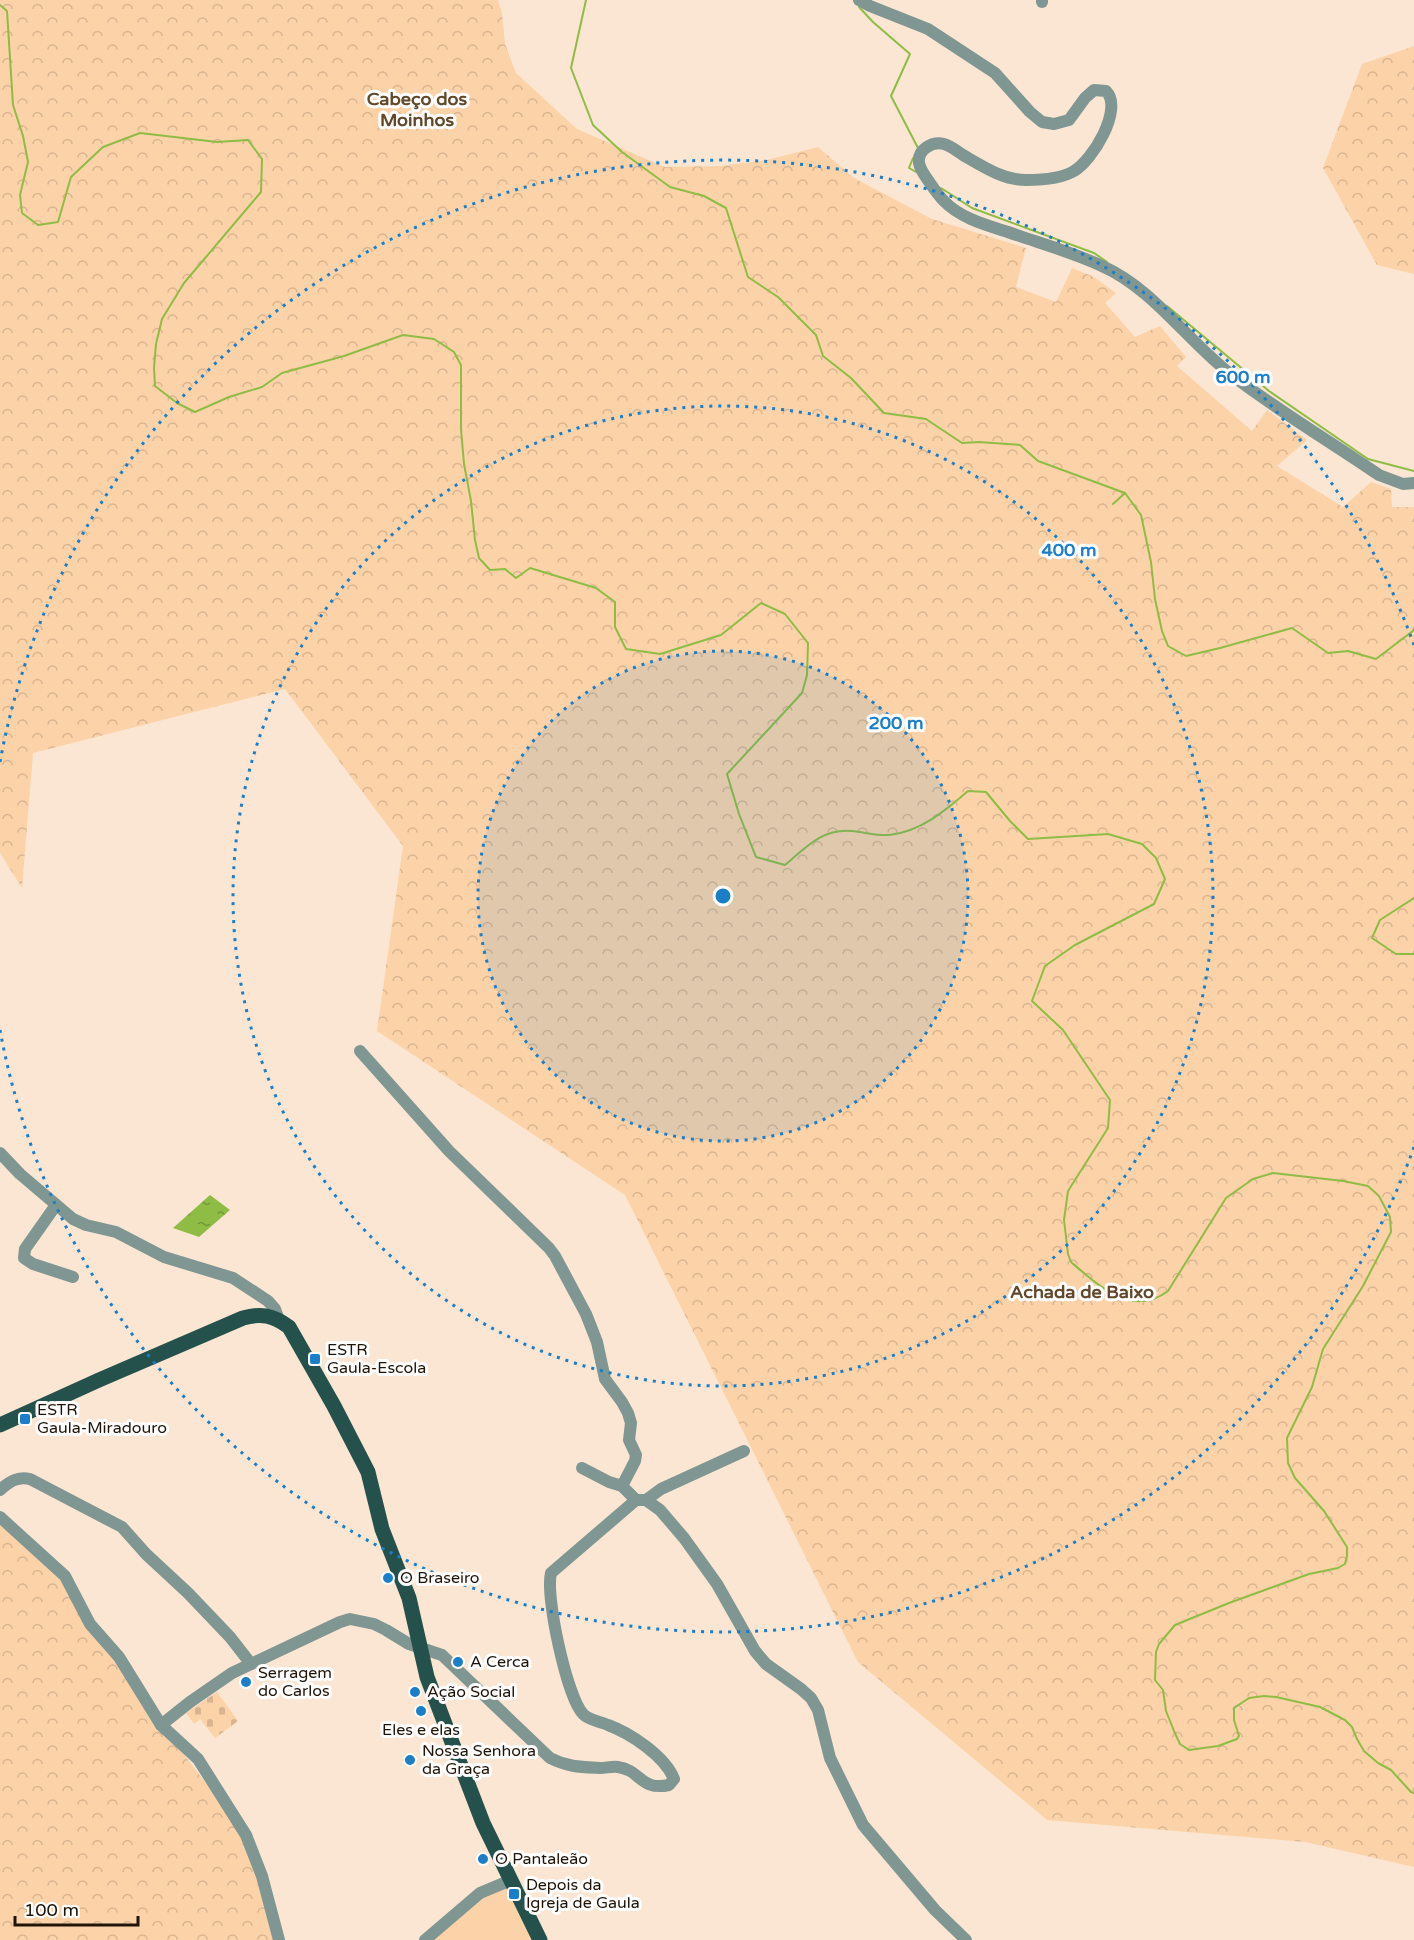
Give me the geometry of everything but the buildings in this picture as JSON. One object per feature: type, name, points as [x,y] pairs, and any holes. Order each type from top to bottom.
[{"type":"main road","points":[[0,1425],[243,1318],[262,1315],[279,1320],[289,1327],[368,1472],[382,1529],[410,1598],[427,1677],[483,1823],[540,1940]]},
{"type":"street","points":[[859,0],[928,29],[995,73],[1042,122],[1054,124],[1069,120],[1094,90],[1106,91],[1111,99],[1111,114],[1095,151],[1087,162],[1074,172],[1063,176],[1036,180],[1012,179],[980,165],[944,144],[927,147],[921,154],[919,163],[926,177],[944,201],[972,219],[1077,256],[1120,275],[1231,375],[1379,475],[1403,484],[1414,483]]},
{"type":"street","points":[[360,1051],[449,1151],[555,1256],[586,1314],[597,1342],[605,1379],[622,1402],[631,1423],[629,1440],[636,1455],[622,1486]]},
{"type":"street","points":[[0,1153],[20,1174],[73,1219],[86,1225],[110,1230],[164,1257],[233,1278],[268,1301],[275,1309],[279,1320]]},
{"type":"street","points":[[56,1205],[25,1249],[24,1258],[33,1264],[73,1277]]},
{"type":"street","points":[[161,1725],[219,1682],[251,1664],[350,1619],[374,1624],[402,1641],[442,1655],[550,1758],[566,1766],[618,1767],[629,1770],[647,1785],[659,1787],[669,1785],[674,1779],[664,1763],[633,1737],[609,1725],[590,1719],[582,1713],[572,1692],[558,1644],[548,1583],[551,1573],[573,1553],[641,1500],[744,1451]]},
{"type":"street","points":[[582,1468],[622,1486],[660,1510],[701,1560],[755,1651],[766,1664],[811,1698],[818,1710],[833,1766],[863,1825],[906,1878],[966,1940]]},
{"type":"street","points":[[0,1490],[16,1478],[30,1479],[122,1527],[230,1637],[251,1664]]},
{"type":"street","points":[[0,1517],[65,1576],[90,1624],[118,1657],[161,1725],[198,1759],[246,1835],[262,1876],[279,1940]]},
{"type":"street","points":[[425,1940],[480,1893],[511,1880]]},
{"type":"green space","points":[[0,0],[498,0],[502,13],[505,44],[516,73],[577,129],[665,167],[719,166],[767,160],[818,147],[854,178],[932,219],[1026,248],[1016,287],[1056,302],[1072,268],[1094,277],[1116,293],[1105,303],[1135,337],[1160,326],[1186,357],[1177,366],[1252,431],[1267,410],[1307,440],[1277,466],[1343,507],[1371,482],[1391,489],[1392,507],[1414,507],[1414,1867],[1305,1842],[1047,1820],[858,1662],[625,1195],[377,1031],[403,846],[285,689],[33,753],[22,888],[0,853]]},
{"type":"green space","points":[[1414,46],[1414,274],[1377,265],[1323,168],[1362,64]]},
{"type":"green space","points":[[0,1517],[57,1567],[161,1725],[246,1835],[279,1940],[0,1940]]},
{"type":"green space","points":[[217,1692],[238,1721],[215,1738],[200,1719],[194,1724],[186,1713]]},
{"type":"green space","points":[[511,1880],[540,1940],[425,1940],[480,1893]]},
{"type":"water","points":[[210,1195],[230,1210],[199,1237],[173,1228]]},
{"type":"waterway","points":[[586,0],[571,68],[593,125],[622,152],[670,187],[704,196],[726,208],[748,277],[778,297],[816,335],[823,356],[851,378],[884,413],[926,419],[962,443],[1020,445],[1038,461],[1125,493],[1141,515],[1151,562],[1155,599],[1168,646],[1186,656],[1292,628],[1328,653],[1348,651],[1376,659],[1414,630]]},
{"type":"waterway","points":[[0,5],[7,11],[13,105],[28,162],[20,195],[22,213],[38,225],[58,222],[71,177],[103,147],[140,133],[217,142],[248,140],[262,159],[261,192],[184,283],[162,319],[156,344],[155,386],[177,403],[195,412],[229,397],[262,387],[282,373],[344,356],[403,335],[434,339],[454,352],[461,365],[461,429],[464,464],[479,558],[490,570],[505,569],[516,578],[530,568],[596,588],[615,602],[615,627],[626,649],[660,654],[721,635],[761,603],[785,614],[808,643],[807,675],[802,693],[727,774],[739,814],[756,857],[785,865],[816,840],[832,833],[852,831],[884,835],[911,830],[931,819],[968,791],[986,792],[1028,839],[1108,834],[1142,844],[1156,858],[1165,879],[1154,904],[1075,945],[1045,966],[1032,1001],[1063,1030],[1110,1100],[1108,1128],[1068,1191],[1064,1220],[1071,1262],[1116,1296],[1142,1301],[1155,1298],[1168,1291],[1226,1198],[1253,1179],[1273,1173],[1368,1186],[1379,1196],[1390,1217],[1391,1232],[1363,1286],[1323,1349],[1312,1387],[1287,1438],[1288,1463],[1295,1478],[1324,1511],[1347,1547],[1345,1564],[1338,1568],[1309,1574],[1175,1625],[1159,1644],[1156,1652],[1155,1680],[1163,1690],[1166,1711],[1180,1744],[1189,1750],[1218,1746],[1237,1739],[1239,1736],[1234,1720],[1234,1708],[1249,1698],[1276,1697],[1320,1707],[1345,1720],[1352,1727],[1364,1751],[1391,1770],[1414,1793]]},
{"type":"waterway","points":[[859,7],[910,54],[891,96],[917,150]]},
{"type":"waterway","points":[[913,158],[909,168],[918,173]]},
{"type":"waterway","points":[[941,188],[972,208],[1094,253],[1107,262]]},
{"type":"waterway","points":[[1167,306],[1269,391],[1368,459],[1414,471]]},
{"type":"waterway","points":[[1113,504],[1125,493]]},
{"type":"waterway","points":[[1414,898],[1380,920],[1372,938],[1396,954],[1414,954]]},
{"type":"place","name":"ESTR Gaula-Escola","points":[[315,1359]]},
{"type":"place","name":"ESTR Gaula-Miradouro","points":[[25,1419]]},
{"type":"place","name":"O Braseiro","points":[[388,1578]]},
{"type":"place","name":"A Cerca","points":[[458,1662]]},
{"type":"place","name":"Serragem do Carlos","points":[[246,1682]]},
{"type":"place","name":"Ação Social","points":[[415,1692]]},
{"type":"place","name":"Eles e elas","points":[[421,1711]]},
{"type":"place","name":"Nossa Senhora da Graça","points":[[410,1760]]},
{"type":"place","name":"O Pantaleão","points":[[483,1859]]},
{"type":"place","name":"Depois da Igreja de Gaula","points":[[514,1894]]},
{"type":"district","name":"Cabeço dos Moinhos","points":[[417,109]]},
{"type":"district","name":"Achada de Baixo","points":[[1082,1292]]}]
